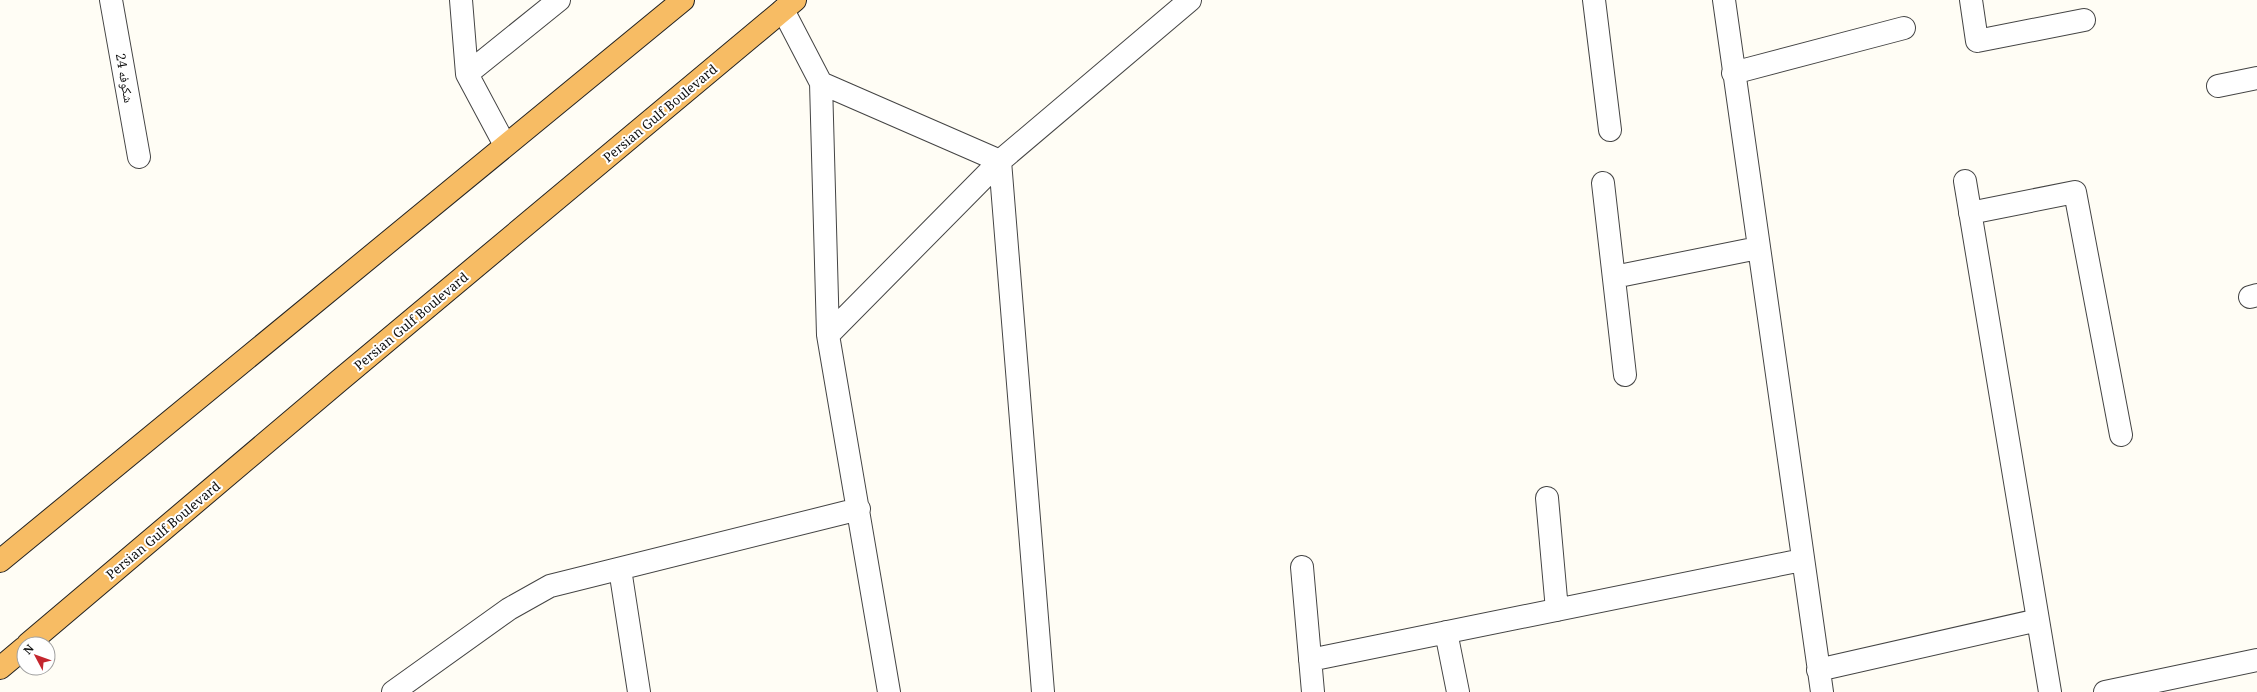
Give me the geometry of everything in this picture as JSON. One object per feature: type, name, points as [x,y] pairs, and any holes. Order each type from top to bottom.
[{"type":"highway","points":[[0,560],[683,0]]},
{"type":"highway","name":"Persian Gulf Boulevard","points":[[37,636],[352,370],[789,5]]},
{"type":"highway","points":[[0,668],[16,655]]},
{"type":"street","name":"شکوفه 24","points":[[111,0],[139,157]]},
{"type":"street","points":[[461,0],[467,74],[505,145]]},
{"type":"street","points":[[467,74],[559,0]]},
{"type":"street","points":[[828,335],[1000,161],[1190,0]]},
{"type":"street","points":[[1594,0],[1610,130]]},
{"type":"street","points":[[1724,0],[1733,73],[1822,692]]},
{"type":"street","points":[[1971,0],[1977,41],[2084,20]]},
{"type":"street","points":[[789,5],[820,83],[828,335],[859,509],[889,692]]},
{"type":"street","points":[[1733,73],[1904,28]]},
{"type":"street","points":[[2218,86],[2257,78]]},
{"type":"street","points":[[820,83],[1000,161]]},
{"type":"street","points":[[1000,161],[1043,692]]},
{"type":"street","points":[[1965,181],[2050,692]]},
{"type":"street","points":[[1603,183],[1625,375]]},
{"type":"street","points":[[1970,213],[2075,192],[2121,435]]},
{"type":"street","points":[[1614,276],[1758,248]]},
{"type":"street","points":[[1547,498],[1558,610]]},
{"type":"street","points":[[393,692],[509,609],[550,586],[859,509]]},
{"type":"street","points":[[1310,660],[1802,560]]},
{"type":"street","points":[[1302,567],[1313,692]]},
{"type":"street","points":[[620,569],[639,692]]},
{"type":"street","points":[[1818,670],[2038,620]]},
{"type":"street","points":[[1446,632],[1458,692]]},
{"type":"street","points":[[2105,692],[2257,660]]}]
